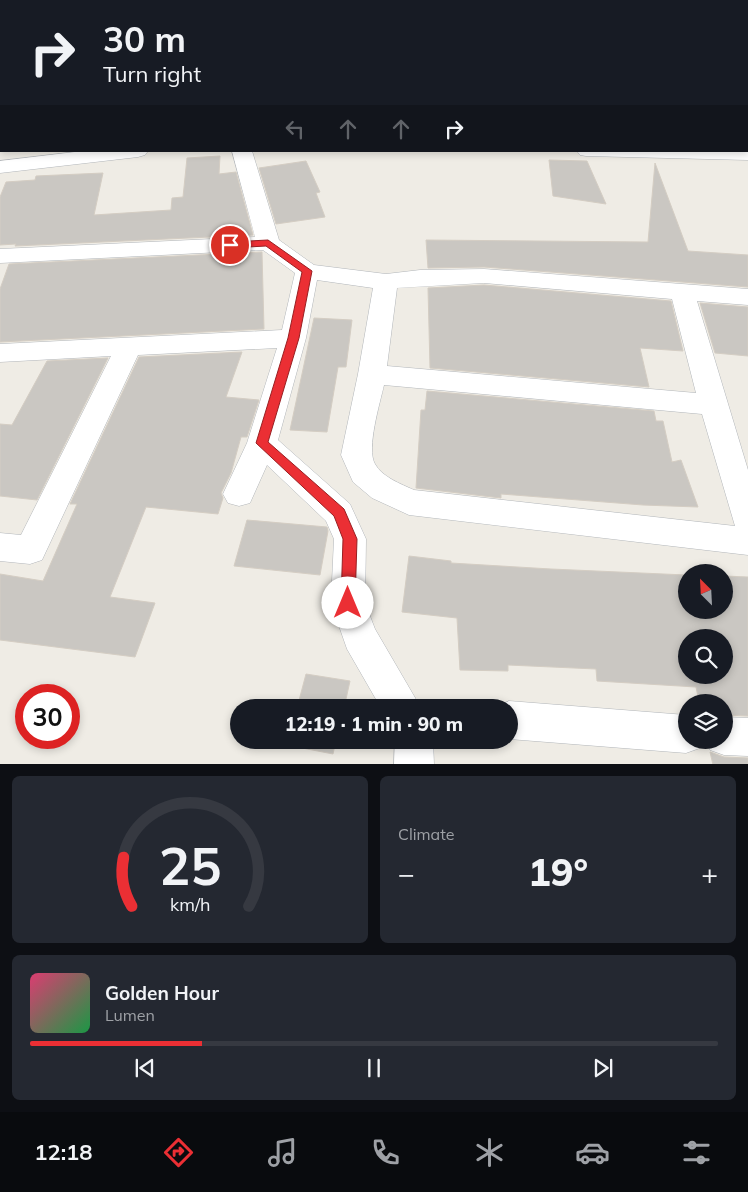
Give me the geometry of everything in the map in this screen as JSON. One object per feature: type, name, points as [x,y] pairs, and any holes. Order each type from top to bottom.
[{"type":"street","points":[[0,166],[129,152]]},
{"type":"street","points":[[242,152],[268,243]]},
{"type":"street","points":[[0,256],[268,243],[307,271],[386,282],[420,278],[484,276],[683,294],[748,297]]},
{"type":"street","points":[[239,494],[262,443],[293,338],[307,271]]},
{"type":"street","points":[[386,282],[372,374],[356,455],[364,474],[383,489],[409,502],[748,541]]},
{"type":"street","points":[[683,294],[713,405],[748,520]]},
{"type":"street","points":[[0,353],[293,338]]},
{"type":"street","points":[[0,547],[30,550],[129,347]]},
{"type":"street","points":[[372,374],[713,405]]},
{"type":"street","points":[[262,443],[339,513],[350,539],[348,603],[360,637],[397,699]]},
{"type":"street","points":[[518,721],[678,733]]},
{"type":"street","points":[[733,736],[748,737]]},
{"type":"street","points":[[414,749],[414,764]]},
{"type":"lane","points":[[626,152],[748,155]]},
{"type":"building","points":[[220,156],[219,174],[236,172],[253,235],[15,246],[16,244],[0,245],[0,197],[6,182],[35,180],[36,176],[103,173],[94,215],[171,210],[172,198],[183,197],[187,158]]},
{"type":"building","points":[[549,160],[587,161],[606,204],[553,196]]},
{"type":"building","points":[[306,161],[320,192],[316,193],[325,217],[276,224],[259,168]]},
{"type":"building","points":[[655,163],[688,251],[748,255],[748,287],[484,267],[428,268],[426,240],[648,242]]},
{"type":"building","points":[[262,252],[264,329],[0,342],[0,289],[9,264]]},
{"type":"building","points":[[484,285],[671,301],[683,351],[640,348],[649,387],[430,368],[428,288]]},
{"type":"building","points":[[700,303],[748,307],[748,356],[715,353]]},
{"type":"building","points":[[314,318],[352,320],[346,367],[338,367],[327,432],[290,430]]},
{"type":"building","points":[[242,352],[226,397],[259,400],[247,437],[241,437],[231,473],[221,493],[223,498],[218,514],[146,507],[110,597],[155,603],[135,657],[0,640],[0,574],[43,581],[77,504],[70,504],[139,357]]},
{"type":"building","points":[[108,358],[37,500],[0,496],[0,424],[12,425],[47,361]]},
{"type":"building","points":[[427,391],[654,411],[656,421],[663,421],[672,462],[681,460],[698,507],[643,505],[501,494],[501,498],[416,488],[421,410],[425,410]]},
{"type":"building","points":[[247,520],[327,527],[328,531],[320,575],[234,566]]},
{"type":"building","points":[[409,556],[451,561],[451,563],[678,575],[678,619],[733,619],[733,576],[748,577],[748,716],[733,715],[733,694],[697,694],[696,687],[597,681],[596,669],[508,665],[508,671],[460,670],[457,618],[402,612]]},
{"type":"building","points":[[306,674],[350,681],[346,699],[299,699]]},
{"type":"building","points":[[307,749],[334,749],[333,754]]},
{"type":"building","points":[[710,752],[724,757],[748,758],[748,764],[713,764]]},
{"type":"route","points":[[230,245],[268,243],[307,271],[293,338],[262,443],[339,513],[350,539],[348,603]]}]
